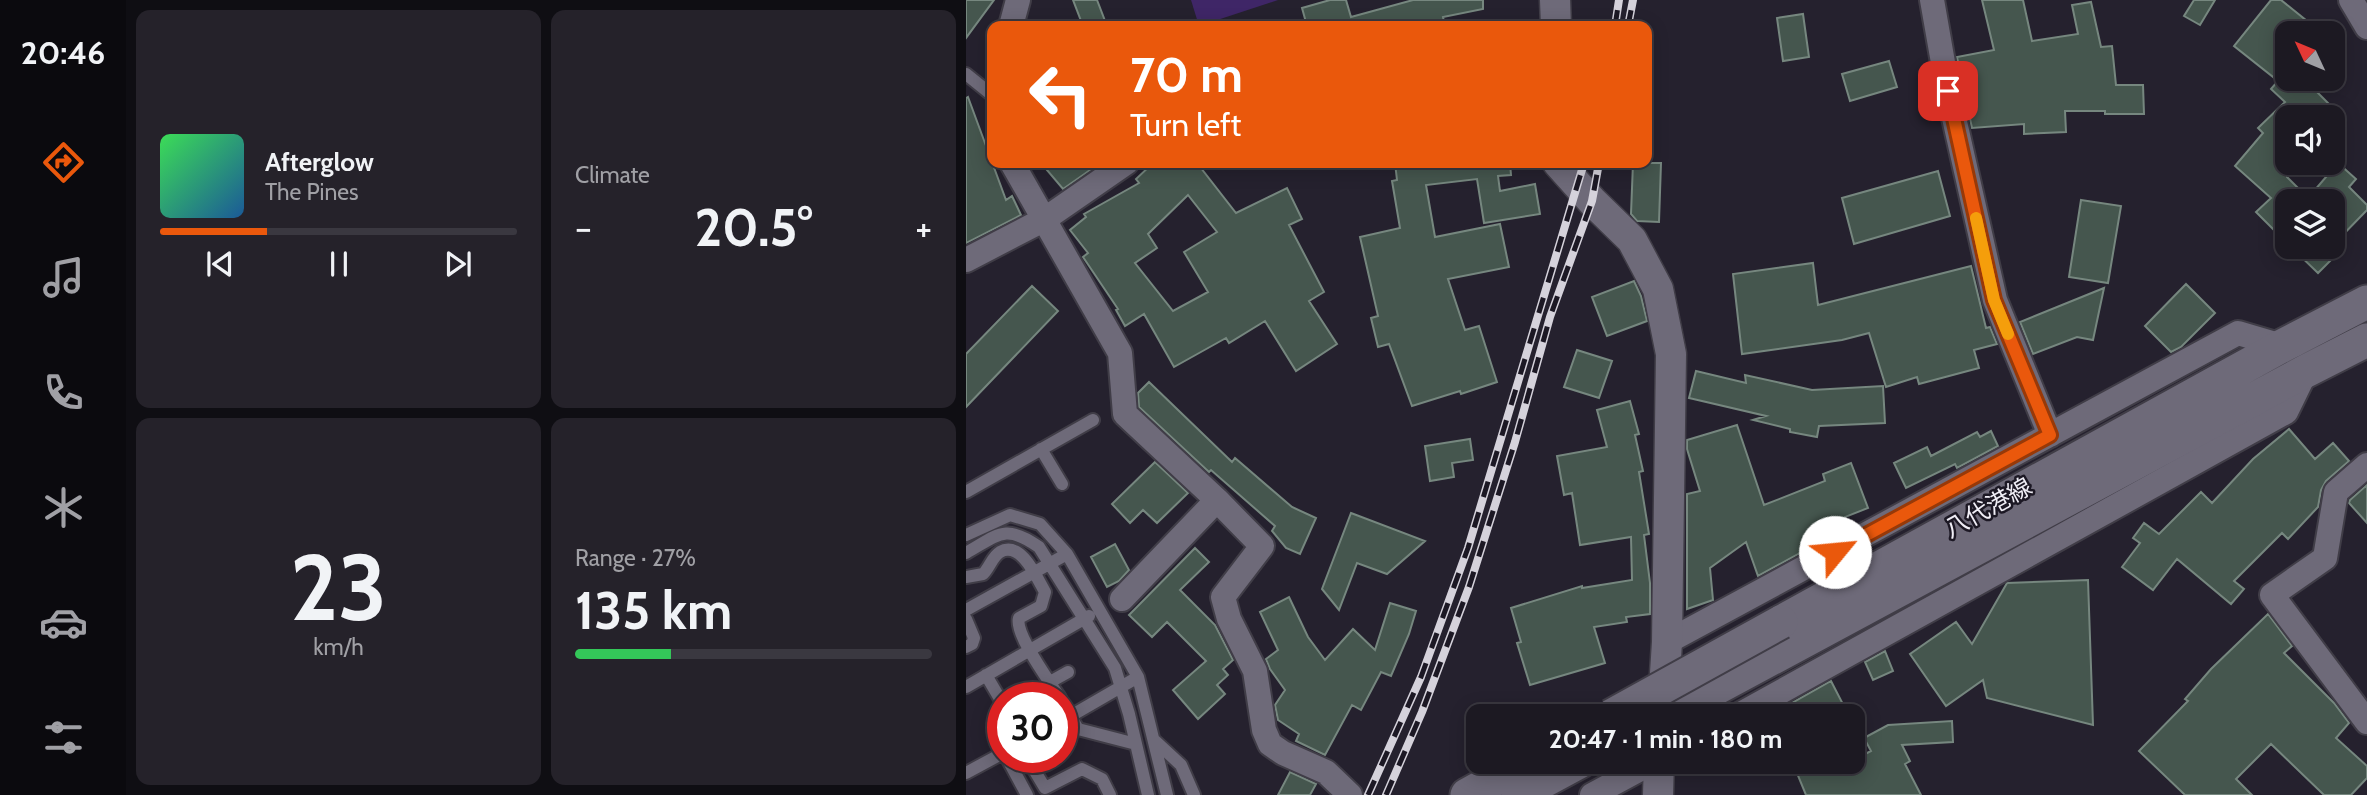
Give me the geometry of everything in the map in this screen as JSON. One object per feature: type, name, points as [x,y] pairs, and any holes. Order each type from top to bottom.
[{"type":"main road","name":"八代港線","points":[[1682,704],[1786,635],[2282,346],[2367,302]]},
{"type":"main road","name":"八代港線","points":[[1637,704],[1786,635],[2367,340]]},
{"type":"main road","points":[[1467,795],[1505,774]]},
{"type":"main road","points":[[1518,795],[1557,774]]},
{"type":"street","points":[[1012,21],[1018,0]]},
{"type":"street","points":[[1555,0],[1556,21]]},
{"type":"street","points":[[1932,0],[1948,91],[1994,300],[2050,435]]},
{"type":"street","points":[[2351,0],[2367,27]]},
{"type":"street","points":[[1016,168],[1121,354],[1125,414],[1262,546],[1223,597],[1228,619],[1255,671],[1264,730],[1270,744],[1283,753],[1326,772],[1350,795]]},
{"type":"street","points":[[966,260],[1045,219],[1119,168]]},
{"type":"street","points":[[1562,168],[1632,240],[1658,289],[1671,354],[1664,704]]},
{"type":"street","points":[[1667,642],[2238,333],[2282,346]]},
{"type":"street","points":[[1759,704],[2286,412],[2306,371]]},
{"type":"street","points":[[2367,465],[2336,492],[2325,558],[2272,595],[2367,722]]},
{"type":"street","points":[[1122,599],[1217,500]]},
{"type":"street","points":[[1592,795],[1633,774]]},
{"type":"street","points":[[1658,774],[1658,795]]},
{"type":"street","points":[[1661,774],[1673,795]]},
{"type":"lane","points":[[966,74],[987,91]]},
{"type":"lane","points":[[966,492],[1093,420]]},
{"type":"lane","points":[[1041,449],[1062,484]]},
{"type":"lane","points":[[967,534],[1010,515],[1040,524],[1067,554],[1138,677],[1167,795]]},
{"type":"lane","points":[[966,553],[999,534],[1011,532],[1039,547],[1115,668],[1147,790],[1135,795]]},
{"type":"lane","points":[[966,577],[982,573],[998,553],[1013,551],[1022,554],[1045,592],[1041,606],[1019,618],[1018,623],[1030,650],[1050,682],[1068,672]]},
{"type":"lane","points":[[966,610],[1067,554]]},
{"type":"lane","points":[[966,687],[1099,611]]},
{"type":"lane","points":[[966,619],[974,638],[972,644],[966,647]]},
{"type":"lane","points":[[986,676],[990,682]]},
{"type":"lane","points":[[1078,712],[1138,677]]},
{"type":"lane","points":[[1078,729],[1136,744]]},
{"type":"lane","points":[[1154,740],[1181,765],[1194,795]]},
{"type":"lane","points":[[966,773],[987,761]]},
{"type":"lane","points":[[1078,771],[1082,769],[1102,779],[1110,795]]},
{"type":"lane","points":[[1015,773],[1027,795]]},
{"type":"lane","points":[[1036,773],[1045,788],[1074,773]]},
{"type":"shaded area","points":[[1191,0],[1278,0],[1214,21],[1197,21]]},
{"type":"building","points":[[966,0],[994,0],[966,38]]},
{"type":"building","points":[[1073,0],[1097,0],[1105,21],[1081,21]]},
{"type":"building","points":[[1330,0],[1346,0],[1351,17],[1413,0],[1483,0],[1483,9],[1443,17],[1444,21],[1306,21],[1302,8]]},
{"type":"building","points":[[1982,0],[2023,0],[2032,41],[2078,34],[2072,5],[2091,2],[2101,47],[2112,46],[2116,85],[2143,85],[2144,114],[2065,111],[2066,132],[2024,134],[2024,124],[1972,128],[1957,57],[1994,50]]},
{"type":"building","points":[[2194,0],[2215,0],[2200,25],[2184,16]]},
{"type":"building","points":[[2271,0],[2281,0],[2307,21],[2275,21],[2275,79],[2234,46]]},
{"type":"building","points":[[1803,14],[1809,57],[1783,61],[1777,18]]},
{"type":"building","points":[[1889,61],[1897,87],[1850,101],[1842,74]]},
{"type":"building","points":[[2275,84],[2275,91],[2316,91],[2330,105],[2282,105],[2285,102],[2271,89]]},
{"type":"building","points":[[968,97],[987,148],[987,168],[994,168],[1006,200],[1012,196],[1021,215],[966,243]]},
{"type":"building","points":[[2275,112],[2275,175],[2287,175],[2299,189],[2275,189],[2275,231],[2256,212],[2271,198],[2235,166],[2263,133],[2258,128]]},
{"type":"building","points":[[1652,163],[1661,163],[1659,222],[1637,221],[1631,214],[1633,168],[1652,168]]},
{"type":"building","points":[[1045,168],[1093,168],[1063,189]]},
{"type":"building","points":[[1148,168],[1201,168],[1236,213],[1287,188],[1302,219],[1289,225],[1324,292],[1309,301],[1337,344],[1296,371],[1265,321],[1229,343],[1226,338],[1174,367],[1144,314],[1125,326],[1116,310],[1118,309],[1083,257],[1088,253],[1070,230],[1086,217],[1084,214],[1139,183],[1136,179]],"holes":[[[1188,195],[1217,232],[1184,252],[1208,292],[1173,311],[1135,263],[1157,248],[1148,234]]]},
{"type":"building","points":[[1396,168],[1510,168],[1511,175],[1498,176],[1500,191],[1535,184],[1540,214],[1484,223],[1477,179],[1426,185],[1435,237],[1500,224],[1509,267],[1448,279],[1465,330],[1479,326],[1497,382],[1412,406],[1389,344],[1378,347],[1371,318],[1378,316],[1360,237],[1400,228],[1392,181],[1397,180]]},
{"type":"building","points":[[2345,169],[2356,179],[2349,187],[2367,205],[2367,210],[2345,233],[2345,189],[2316,189],[2328,175],[2345,175]]},
{"type":"building","points":[[1938,171],[1950,216],[1854,244],[1842,198]]},
{"type":"building","points":[[2081,200],[2121,206],[2108,283],[2069,277]]},
{"type":"building","points":[[2303,259],[2332,259],[2318,273]]},
{"type":"building","points":[[1813,263],[1818,305],[1971,266],[1986,328],[1990,327],[1997,344],[1974,350],[1979,368],[1919,384],[1917,377],[1886,387],[1869,333],[1842,340],[1742,354],[1733,274]]},
{"type":"building","points":[[1634,281],[1647,321],[1607,336],[1592,297]]},
{"type":"building","points":[[2186,284],[2215,313],[2181,347],[2171,352],[2145,326]]},
{"type":"building","points":[[1032,286],[1058,311],[966,407],[966,354]]},
{"type":"building","points":[[2104,288],[2093,340],[2077,337],[2033,354],[2020,322]]},
{"type":"building","points":[[1577,350],[1612,361],[1599,398],[1564,387]]},
{"type":"building","points":[[1696,371],[1746,383],[1745,375],[1812,390],[1883,386],[1885,423],[1819,426],[1817,437],[1790,432],[1790,429],[1753,420],[1766,416],[1689,398]]},
{"type":"building","points":[[1149,382],[1232,462],[1235,458],[1292,507],[1316,518],[1300,554],[1286,548],[1272,531],[1275,526],[1211,470],[1209,472],[1139,407],[1138,393]]},
{"type":"building","points":[[1630,401],[1639,434],[1635,435],[1643,471],[1639,472],[1649,534],[1644,535],[1650,583],[1650,614],[1626,617],[1627,622],[1594,627],[1605,663],[1530,685],[1517,643],[1521,642],[1511,608],[1582,586],[1632,580],[1631,537],[1580,545],[1572,493],[1564,495],[1557,456],[1607,447],[1597,410]]},
{"type":"building","points":[[1737,425],[1764,505],[1825,481],[1823,474],[1851,463],[1868,508],[1817,528],[1822,541],[1758,576],[1746,542],[1710,568],[1713,600],[1687,609],[1687,494],[1700,491],[1687,449],[1687,440]]},
{"type":"building","points":[[2289,429],[2315,459],[2333,443],[2349,461],[2326,481],[2321,490],[2318,507],[2288,539],[2282,533],[2234,581],[2244,589],[2231,604],[2177,559],[2153,590],[2122,567],[2140,543],[2133,538],[2144,523],[2159,534],[2201,492],[2212,503],[2253,459]]},
{"type":"building","points":[[1991,431],[1998,446],[1957,468],[1955,464],[1906,488],[1894,463],[1927,447],[1931,456],[1977,432],[1980,437]]},
{"type":"building","points":[[1470,439],[1473,460],[1452,463],[1454,477],[1430,481],[1425,446]]},
{"type":"building","points":[[1155,462],[1188,493],[1157,523],[1143,510],[1130,523],[1112,504]]},
{"type":"building","points":[[2367,485],[2367,523],[2349,503]]},
{"type":"building","points":[[1351,513],[1425,541],[1387,574],[1357,563],[1339,610],[1322,589]]},
{"type":"building","points":[[1115,544],[1129,570],[1119,581],[1107,587],[1091,557]]},
{"type":"building","points":[[1195,548],[1209,562],[1180,590],[1215,625],[1233,660],[1223,669],[1228,675],[1217,685],[1225,694],[1198,719],[1173,690],[1206,661],[1167,622],[1152,637],[1129,615]]},
{"type":"building","points":[[2088,580],[2093,725],[1987,698],[1983,680],[1946,706],[1910,654],[1956,622],[1972,644],[2007,583]]},
{"type":"building","points":[[1289,597],[1308,637],[1325,660],[1353,629],[1375,650],[1390,603],[1416,611],[1391,676],[1381,672],[1361,710],[1352,705],[1325,755],[1296,741],[1299,734],[1278,720],[1275,705],[1285,690],[1266,659],[1278,650],[1260,612]]},
{"type":"building","points":[[2268,614],[2292,646],[2284,653],[2334,703],[2349,723],[2336,738],[2367,766],[2367,778],[2351,795],[2324,795],[2271,744],[2236,779],[2252,795],[2185,795],[2139,751],[2188,701],[2185,699],[2211,669]]},
{"type":"building","points":[[1885,651],[1893,671],[1873,680],[1865,662]]},
{"type":"building","points":[[1831,681],[1843,704],[1790,704]]},
{"type":"building","points":[[1952,721],[1953,742],[1902,745],[1910,761],[1905,764],[1921,795],[1806,795],[1797,774],[1865,774],[1865,754],[1871,751],[1865,737],[1888,725]]},
{"type":"building","points":[[1290,772],[1316,784],[1310,795],[1278,795]]},
{"type":"railway","points":[[1616,21],[1619,0]]},
{"type":"railway","points":[[1629,21],[1633,0]]},
{"type":"railway","points":[[1368,795],[1421,677],[1468,548],[1582,168]]},
{"type":"railway","points":[[1386,795],[1422,712],[1469,587],[1515,442],[1550,317],[1592,201],[1598,168]]},
{"type":"slow traffic","points":[[1976,218],[1994,300],[2008,334]]},
{"type":"route","points":[[1835,552],[2050,435],[1994,300],[1948,91]]}]
